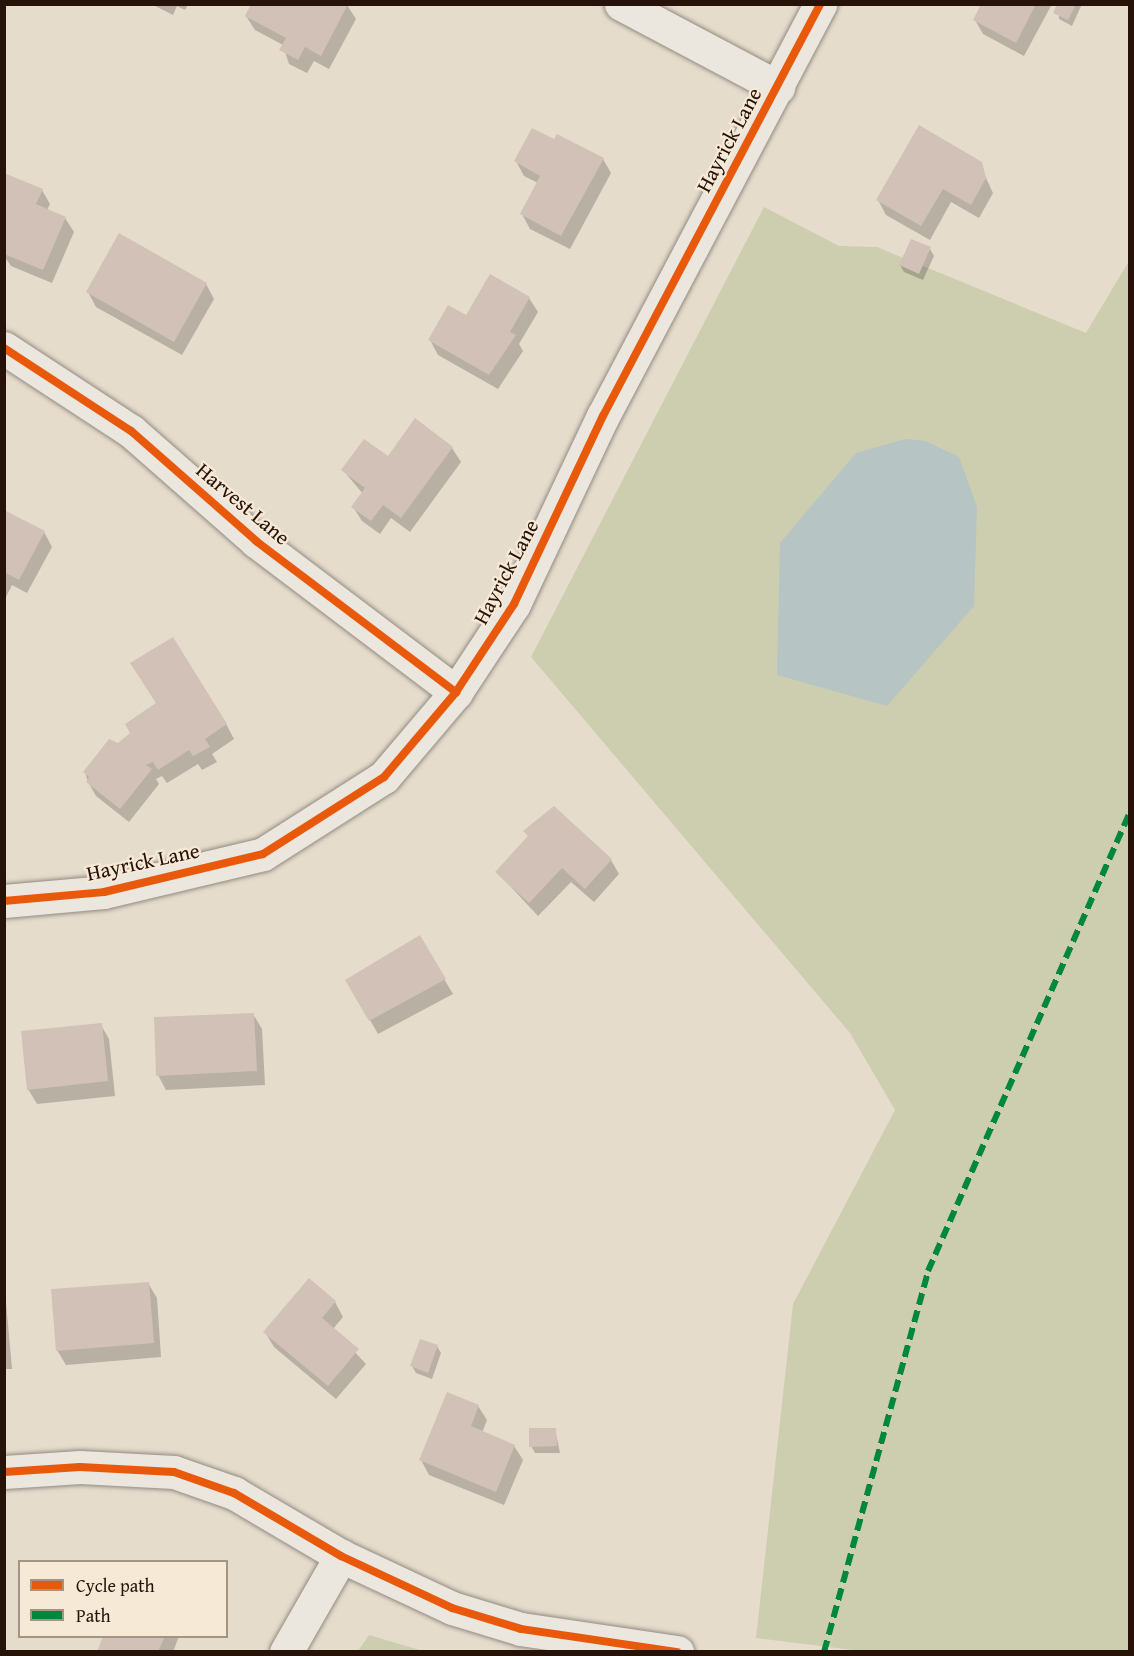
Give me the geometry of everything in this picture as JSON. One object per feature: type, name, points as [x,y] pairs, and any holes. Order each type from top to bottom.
[{"type":"street","points":[[621,4],[778,87]]},
{"type":"street","name":"Hayrick Lane","points":[[4,901],[104,892],[264,854],[384,777],[456,692],[514,604],[603,416],[820,4]]},
{"type":"street","name":"Harvest Lane","points":[[4,348],[131,430],[256,541],[456,692]]},
{"type":"street","points":[[4,1472],[80,1467],[174,1472],[234,1494],[341,1556],[452,1608],[520,1629],[677,1652]]},
{"type":"street","points":[[286,1652],[341,1556]]},
{"type":"green space","points":[[764,207],[839,246],[877,247],[1086,333],[1129,261],[1129,1651],[869,1652],[756,1638],[793,1304],[895,1110],[850,1033],[531,657]]},
{"type":"green space","points":[[369,1635],[423,1651],[358,1651]]},
{"type":"shaded area","points":[[905,439],[926,441],[959,457],[977,507],[974,606],[887,706],[777,675],[780,543],[856,453]]},
{"type":"building","points":[[251,4],[348,4],[321,56],[305,47],[298,60],[279,50],[286,38],[245,16]]},
{"type":"building","points":[[981,4],[1036,4],[1016,43],[973,20]]},
{"type":"building","points":[[1057,4],[1076,4],[1068,20],[1053,13]]},
{"type":"building","points":[[919,125],[982,162],[986,178],[971,205],[943,189],[921,226],[876,200]]},
{"type":"building","points":[[532,128],[554,139],[557,134],[604,158],[561,236],[520,214],[540,176],[514,161]]},
{"type":"building","points":[[4,173],[43,189],[36,204],[66,217],[43,270],[4,254]]},
{"type":"building","points":[[119,233],[207,283],[174,342],[86,292]]},
{"type":"building","points":[[911,239],[931,247],[919,274],[899,265]]},
{"type":"building","points":[[490,274],[530,297],[510,332],[516,335],[489,375],[428,340],[448,305],[466,315]]},
{"type":"building","points":[[415,418],[453,447],[401,518],[383,505],[371,521],[351,507],[365,488],[341,470],[364,439],[388,456]]},
{"type":"building","points":[[4,510],[45,531],[19,580],[4,572]]},
{"type":"building","points":[[173,637],[227,724],[205,739],[210,747],[193,756],[189,750],[158,770],[153,762],[146,765],[152,769],[120,809],[86,782],[89,777],[83,772],[109,739],[118,743],[130,733],[125,724],[156,703],[130,663]]},
{"type":"building","points":[[554,806],[612,859],[585,889],[562,868],[529,903],[495,872],[528,836],[523,831]]},
{"type":"building","points":[[420,935],[446,979],[369,1021],[345,980]]},
{"type":"building","points":[[254,1013],[257,1071],[156,1076],[154,1017]]},
{"type":"building","points":[[102,1023],[108,1081],[27,1090],[21,1031]]},
{"type":"building","points":[[309,1278],[336,1301],[322,1318],[359,1349],[328,1386],[263,1332]]},
{"type":"building","points":[[149,1282],[154,1343],[56,1351],[51,1289]]},
{"type":"building","points":[[420,1339],[438,1345],[428,1373],[410,1366]]},
{"type":"building","points":[[447,1392],[479,1405],[471,1426],[515,1445],[496,1492],[419,1460]]},
{"type":"building","points":[[529,1428],[556,1428],[557,1446],[529,1447]]},
{"type":"building","points":[[102,1638],[164,1638],[158,1652],[97,1652]]},
{"type":"marked path","points":[[824,1652],[928,1271],[1130,812]]},
{"type":"cycle path","points":[[4,901],[104,892],[263,854],[384,777],[456,692],[514,604],[603,416],[820,4]]},
{"type":"cycle path","points":[[4,348],[131,431],[256,541],[456,692]]},
{"type":"cycle path","points":[[4,1472],[80,1467],[174,1472],[234,1493],[341,1556],[452,1608],[521,1629],[677,1652]]}]
